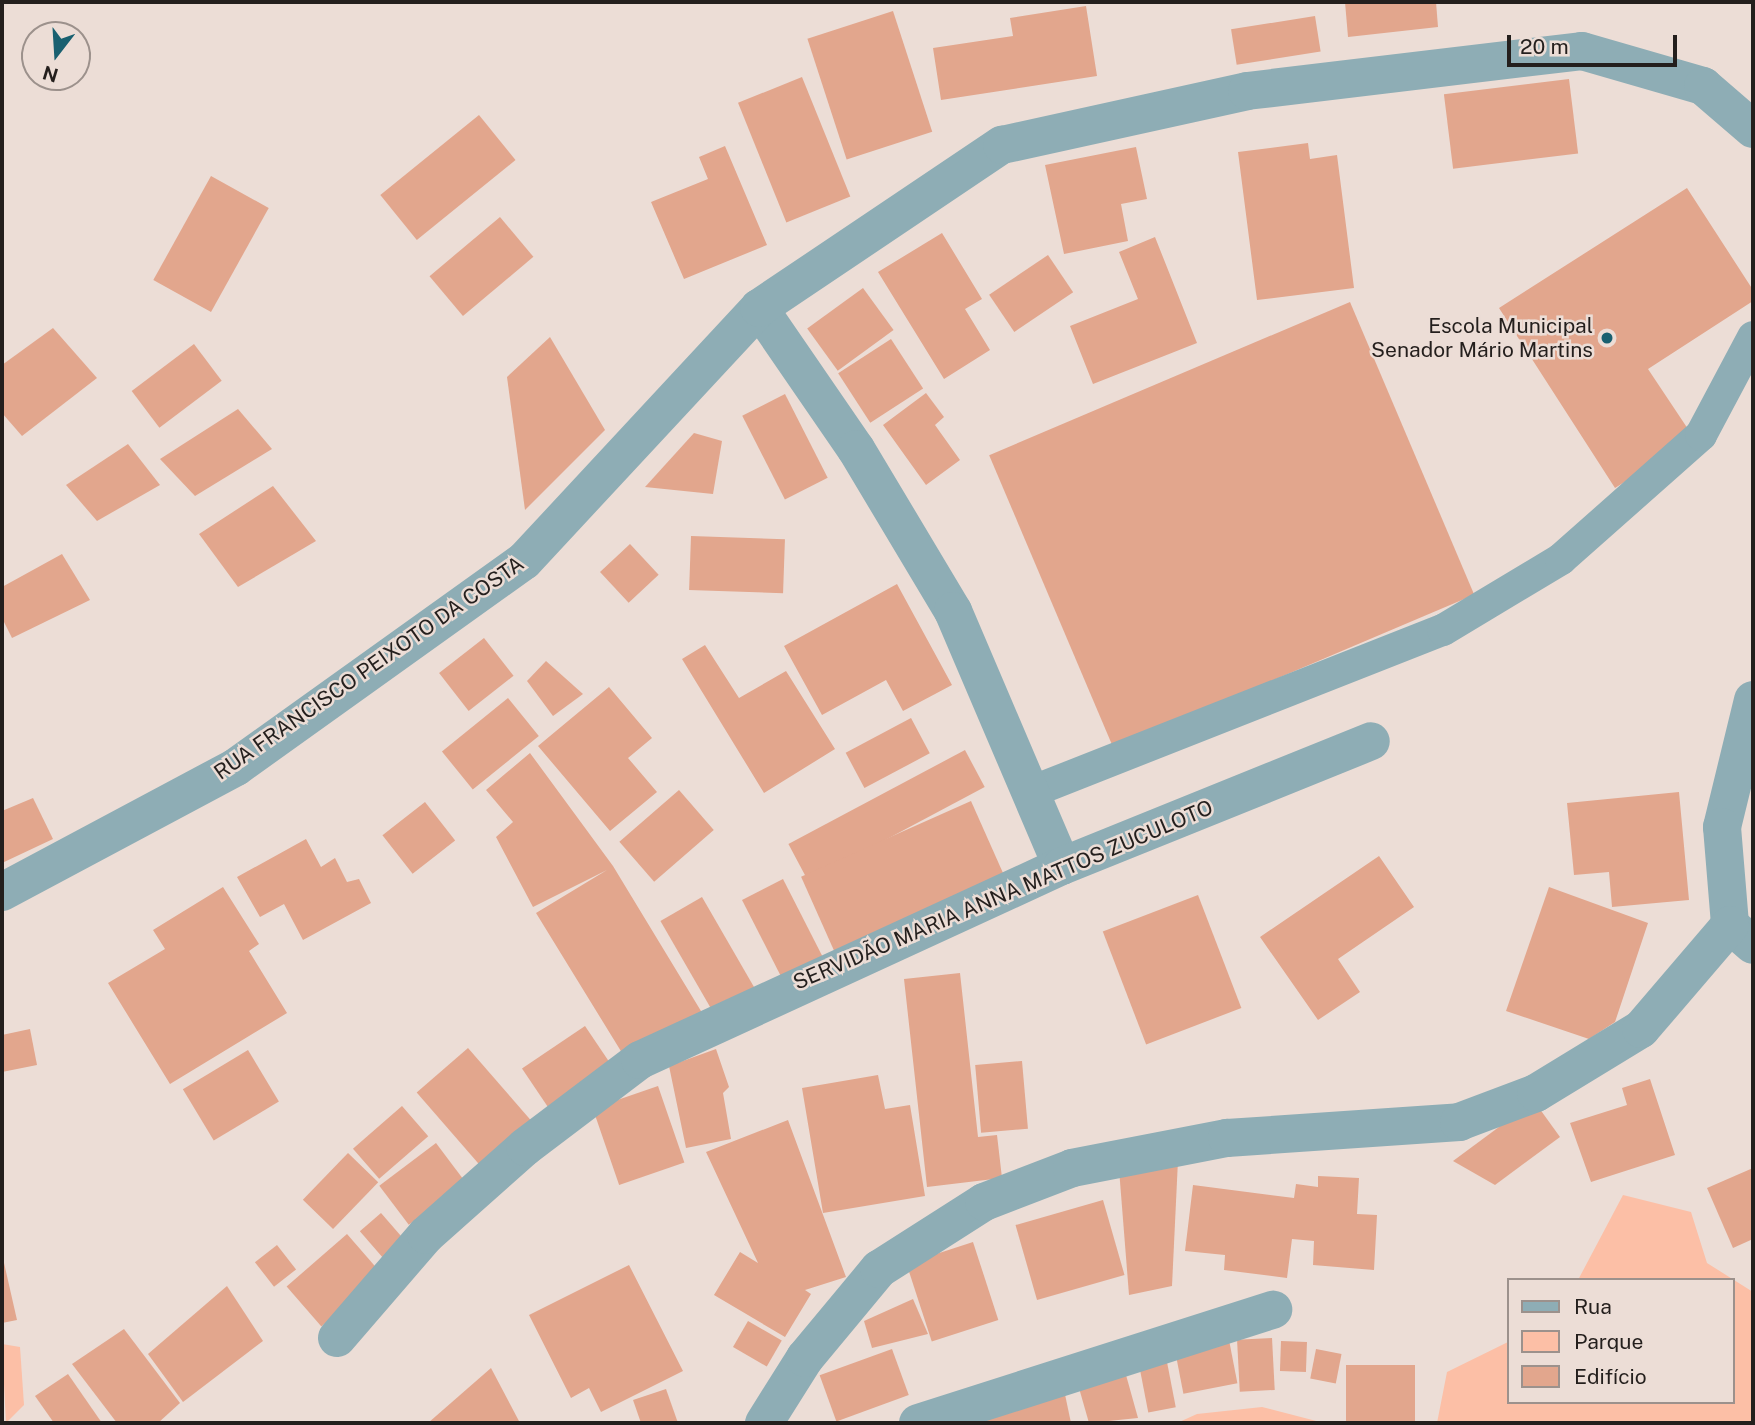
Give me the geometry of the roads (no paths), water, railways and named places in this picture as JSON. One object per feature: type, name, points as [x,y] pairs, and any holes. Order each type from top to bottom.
[{"type":"street","name":"RUA FRANCISCO PEIXOTO DA COSTA","points":[[2,892],[236,767],[524,561],[759,308],[1002,145],[1247,91],[1582,51],[1703,86],[1753,129]]},
{"type":"street","points":[[759,308],[856,449],[953,611],[1062,866]]},
{"type":"street","points":[[764,1423],[805,1358],[879,1269],[984,1202],[1072,1168],[1227,1138],[1459,1122],[1536,1093],[1641,1029],[1742,935],[1722,827],[1734,756],[1753,700]]},
{"type":"street","name":"SERVIDÃO MARIA ANNA MATTOS ZUCULOTO","points":[[337,1338],[426,1235],[525,1147],[640,1060],[1062,866],[1371,741]]},
{"type":"street","points":[[918,1423],[1273,1310]]},
{"type":"lane","points":[[1031,792],[1443,630],[1561,559],[1701,435],[1753,337]]},
{"type":"place","name":"Escola Municipal Senador Mário Martins","points":[[1607,338]]}]
